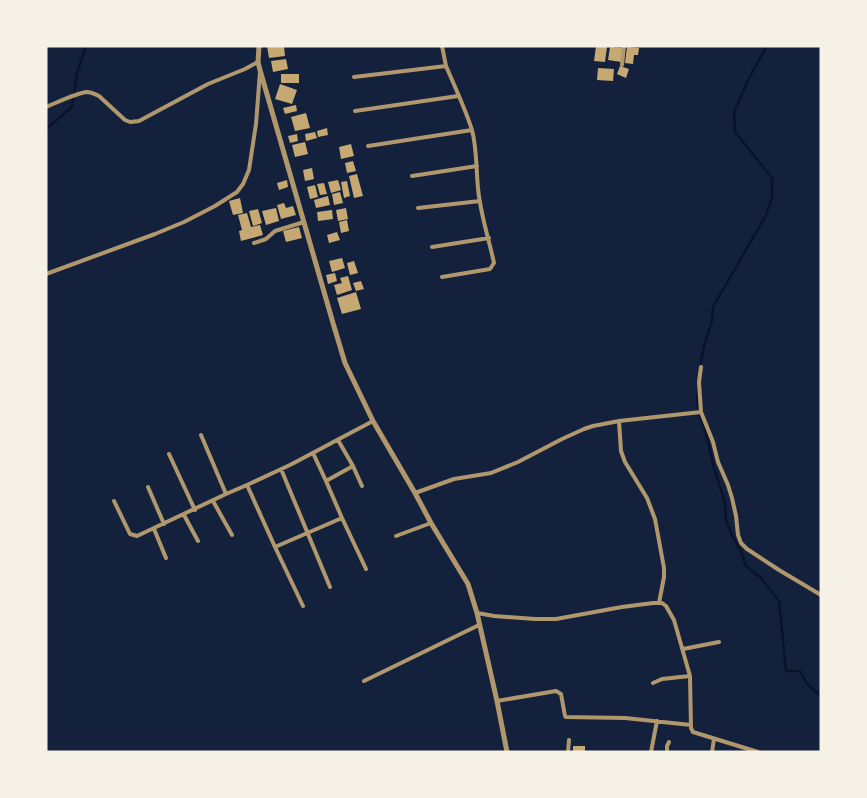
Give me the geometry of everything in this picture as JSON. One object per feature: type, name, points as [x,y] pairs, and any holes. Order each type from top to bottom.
[{"type":"street","points":[[259,46],[258,62],[260,70],[345,363],[373,421],[468,584],[477,613],[507,752]]},
{"type":"street","points":[[442,46],[446,66],[472,130],[478,166],[480,201],[494,263],[490,269],[442,277]]},
{"type":"street","points":[[622,65],[624,46]]},
{"type":"street","points":[[46,107],[86,92],[99,96],[125,120],[130,122],[139,121],[208,84],[258,62]]},
{"type":"street","points":[[354,77],[446,66]]},
{"type":"street","points":[[46,274],[177,225],[215,206],[236,192],[243,184],[249,170],[256,124],[260,70]]},
{"type":"street","points":[[355,111],[458,96]]},
{"type":"street","points":[[368,146],[472,130]]},
{"type":"street","points":[[412,176],[478,166]]},
{"type":"street","points":[[418,208],[480,201]]},
{"type":"street","points":[[254,243],[266,238],[275,231],[304,222]]},
{"type":"street","points":[[432,247],[488,238]]},
{"type":"street","points":[[701,367],[699,382],[701,412],[730,491],[741,542],[778,570],[821,595]]},
{"type":"street","points":[[415,493],[463,476],[491,473],[594,426],[620,421],[701,412]]},
{"type":"street","points":[[114,501],[130,534],[138,536],[281,469],[373,421]]},
{"type":"street","points":[[620,421],[620,451],[647,498],[655,519],[664,568],[659,603]]},
{"type":"street","points":[[201,435],[226,494]]},
{"type":"street","points":[[338,440],[362,486]]},
{"type":"street","points":[[313,453],[366,569]]},
{"type":"street","points":[[169,454],[195,510]]},
{"type":"street","points":[[326,481],[353,466]]},
{"type":"street","points":[[281,469],[330,588]]},
{"type":"street","points":[[248,485],[303,606]]},
{"type":"street","points":[[148,487],[164,524]]},
{"type":"street","points":[[213,501],[232,535]]},
{"type":"street","points":[[184,515],[198,541]]},
{"type":"street","points":[[275,548],[342,518]]},
{"type":"street","points":[[396,536],[431,523]]},
{"type":"street","points":[[154,529],[166,558]]},
{"type":"street","points":[[477,613],[494,616],[556,619],[622,606],[659,603],[666,606],[674,620],[690,676],[693,732],[758,752]]},
{"type":"street","points":[[364,680],[479,625]]},
{"type":"street","points":[[683,649],[720,642]]},
{"type":"street","points":[[653,683],[690,676]]},
{"type":"street","points":[[497,701],[556,691],[561,694],[566,717],[625,718],[692,724]]},
{"type":"street","points":[[651,752],[657,721]]},
{"type":"street","points":[[712,752],[714,739]]},
{"type":"street","points":[[568,752],[569,740]]},
{"type":"street","points":[[667,752],[669,742]]},
{"type":"building","points":[[267,46],[284,46],[285,56],[269,58]]},
{"type":"building","points":[[596,46],[607,47],[605,62],[594,61]]},
{"type":"building","points":[[610,47],[623,48],[621,62],[608,60]]},
{"type":"building","points":[[627,47],[639,48],[638,55],[634,55],[633,64],[625,63]]},
{"type":"building","points":[[286,59],[288,69],[273,72],[271,61]]},
{"type":"building","points":[[620,66],[629,69],[626,78],[617,74]]},
{"type":"building","points":[[598,68],[614,69],[613,81],[597,80]]},
{"type":"building","points":[[281,74],[299,74],[299,83],[281,83]]},
{"type":"building","points":[[280,84],[297,90],[292,104],[275,99]]},
{"type":"building","points":[[296,105],[297,111],[285,114],[283,108]]},
{"type":"building","points":[[306,113],[310,128],[295,131],[291,117]]},
{"type":"building","points":[[327,128],[328,135],[318,137],[317,131]]},
{"type":"building","points":[[315,132],[317,138],[306,141],[305,134]]},
{"type":"building","points":[[297,134],[298,141],[290,143],[288,136]]},
{"type":"building","points":[[305,142],[308,154],[295,157],[292,145]]},
{"type":"building","points":[[351,144],[354,156],[341,159],[339,147]]},
{"type":"building","points":[[353,161],[356,171],[347,173],[345,163]]},
{"type":"building","points":[[312,168],[314,179],[305,181],[303,170]]},
{"type":"building","points":[[357,174],[363,196],[354,198],[349,176]]},
{"type":"building","points":[[287,180],[288,187],[279,190],[277,183]]},
{"type":"building","points":[[338,180],[341,190],[331,193],[328,182]]},
{"type":"building","points":[[347,181],[350,196],[344,198],[341,182]]},
{"type":"building","points":[[324,183],[327,194],[320,195],[317,184]]},
{"type":"building","points":[[315,185],[318,197],[310,199],[307,187]]},
{"type":"building","points":[[340,192],[343,203],[334,205],[332,194]]},
{"type":"building","points":[[328,196],[330,205],[316,208],[314,200]]},
{"type":"building","points":[[240,198],[243,213],[233,215],[229,201]]},
{"type":"building","points":[[284,203],[286,208],[293,206],[296,215],[281,219],[277,205]]},
{"type":"building","points":[[276,208],[279,221],[266,225],[262,211]]},
{"type":"building","points":[[346,208],[348,219],[338,221],[336,210]]},
{"type":"building","points":[[258,209],[262,223],[253,226],[249,211]]},
{"type":"building","points":[[332,210],[333,219],[318,221],[317,212]]},
{"type":"building","points":[[247,213],[251,227],[260,225],[263,235],[241,241],[239,231],[242,230],[238,215]]},
{"type":"building","points":[[347,220],[349,231],[341,233],[339,222]]},
{"type":"building","points":[[299,227],[302,238],[286,242],[283,231]]},
{"type":"building","points":[[337,232],[340,240],[329,243],[327,235]]},
{"type":"building","points":[[342,258],[345,268],[332,272],[329,261]]},
{"type":"building","points":[[354,261],[358,273],[350,275],[347,263]]},
{"type":"building","points":[[335,273],[337,281],[328,284],[326,275]]},
{"type":"building","points":[[348,276],[352,290],[337,295],[334,285],[342,283],[340,278]]},
{"type":"building","points":[[361,281],[364,289],[356,291],[353,283]]},
{"type":"building","points":[[356,292],[361,309],[342,314],[337,298]]},
{"type":"building","points":[[573,746],[585,746],[585,752],[573,752]]},
{"type":"waterway","points":[[46,129],[72,107],[77,73],[86,46]]},
{"type":"waterway","points":[[700,368],[704,346],[712,321],[713,307],[766,215],[772,197],[772,178],[735,132],[734,112],[749,78],[767,46]]},
{"type":"waterway","points":[[698,389],[697,400],[700,415],[725,502],[726,521],[746,566],[761,578],[779,601],[786,671],[800,671],[807,684],[821,696]]}]
